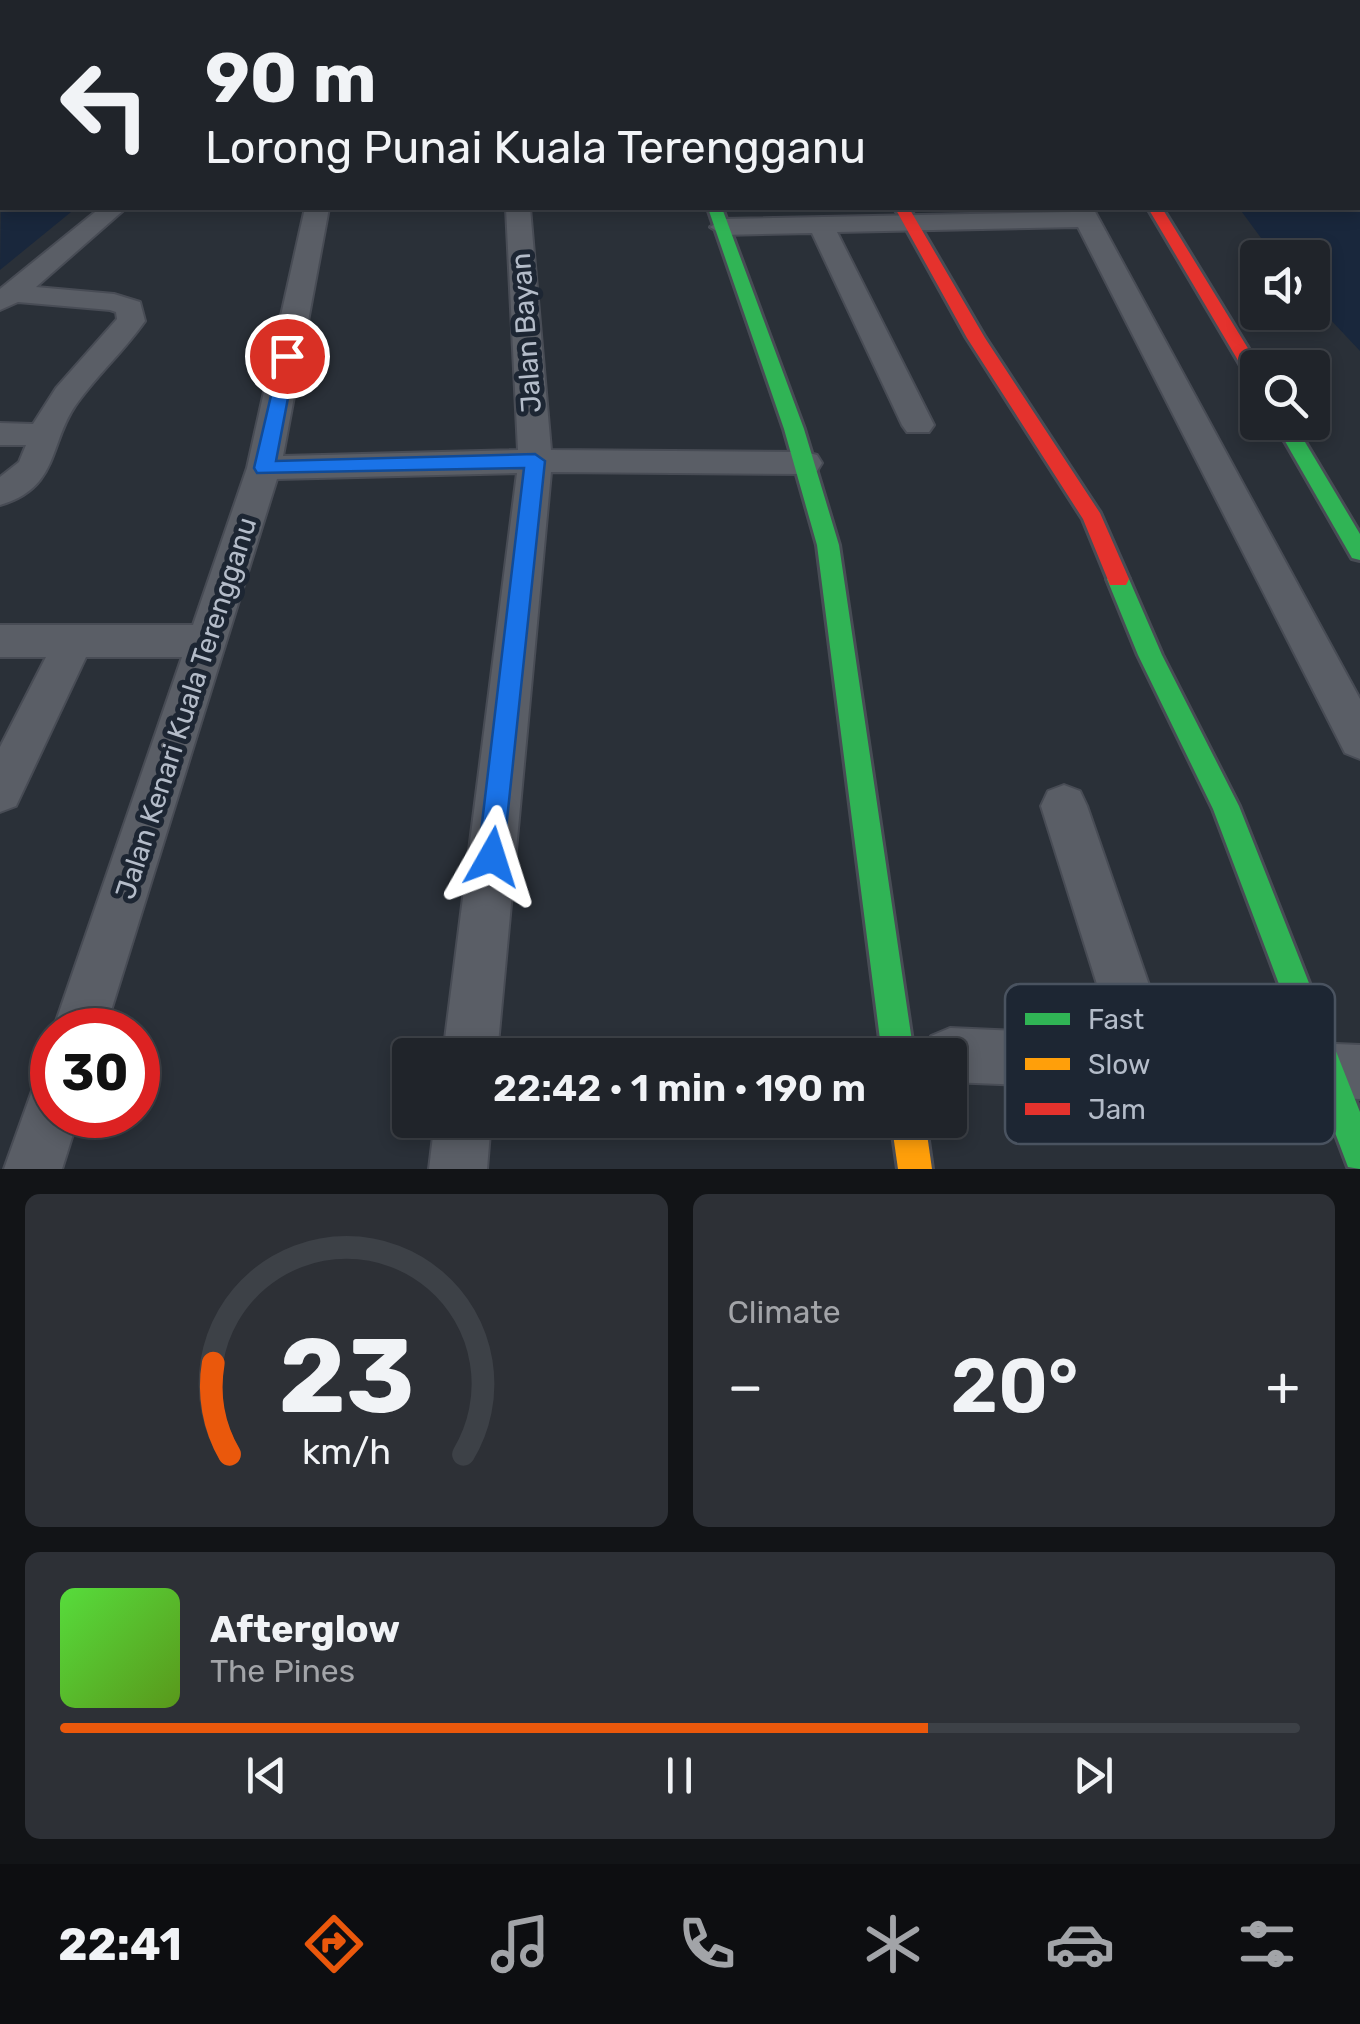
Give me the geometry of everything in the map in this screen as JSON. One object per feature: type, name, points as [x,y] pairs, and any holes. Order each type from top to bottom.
[{"type":"street","points":[[6,298],[112,210]]},
{"type":"street","name":"Jalan Kenari Kuala Terengganu","points":[[87,1008],[264,468],[317,210]]},
{"type":"street","name":"Jalan Bayan","points":[[472,1038],[535,461],[518,210]]},
{"type":"street","points":[[1156,210],[1240,350]]},
{"type":"street","points":[[921,1038],[828,546],[804,463],[719,217],[820,223],[907,214],[1066,213],[1360,740]]},
{"type":"street","points":[[907,214],[976,338],[1094,518],[1150,655],[1226,806],[1305,984]]},
{"type":"street","points":[[820,223],[918,425]]},
{"type":"street","points":[[0,493],[42,461],[56,410],[132,321],[130,308],[114,302],[6,298]]},
{"type":"street","points":[[0,434],[48,435]]},
{"type":"street","points":[[1294,440],[1360,552]]},
{"type":"street","points":[[264,468],[535,461],[804,463]]},
{"type":"street","points":[[0,641],[210,641]]},
{"type":"street","points":[[0,792],[74,641]]},
{"type":"street","points":[[1064,806],[1123,984]]},
{"type":"street","points":[[967,1056],[1005,1058]]},
{"type":"street","points":[[1344,1072],[1360,1155]]},
{"type":"street","points":[[33,1169],[43,1138]]},
{"type":"street","points":[[458,1169],[461,1138]]},
{"type":"street","points":[[911,1138],[916,1169]]},
{"type":"water","points":[[1,210],[74,210],[0,270]]},
{"type":"water","points":[[1240,210],[1360,210],[1360,351],[1330,319],[1330,240],[1263,240]]},
{"type":"traffic: fast","points":[[716,210],[794,429],[828,545],[896,1038]]},
{"type":"traffic: fast","points":[[1294,440],[1360,552]]},
{"type":"traffic: fast","points":[[1118,579],[1150,655],[1225,806],[1294,984]]},
{"type":"traffic: fast","points":[[1335,1090],[1360,1155]]},
{"type":"traffic: slow","points":[[911,1138],[915,1169]]},
{"type":"traffic: jam","points":[[903,210],[976,338],[1093,518],[1118,579]]},
{"type":"traffic: jam","points":[[1156,210],[1241,350]]},
{"type":"route","points":[[287,356],[264,468],[535,461],[492,857]]}]
